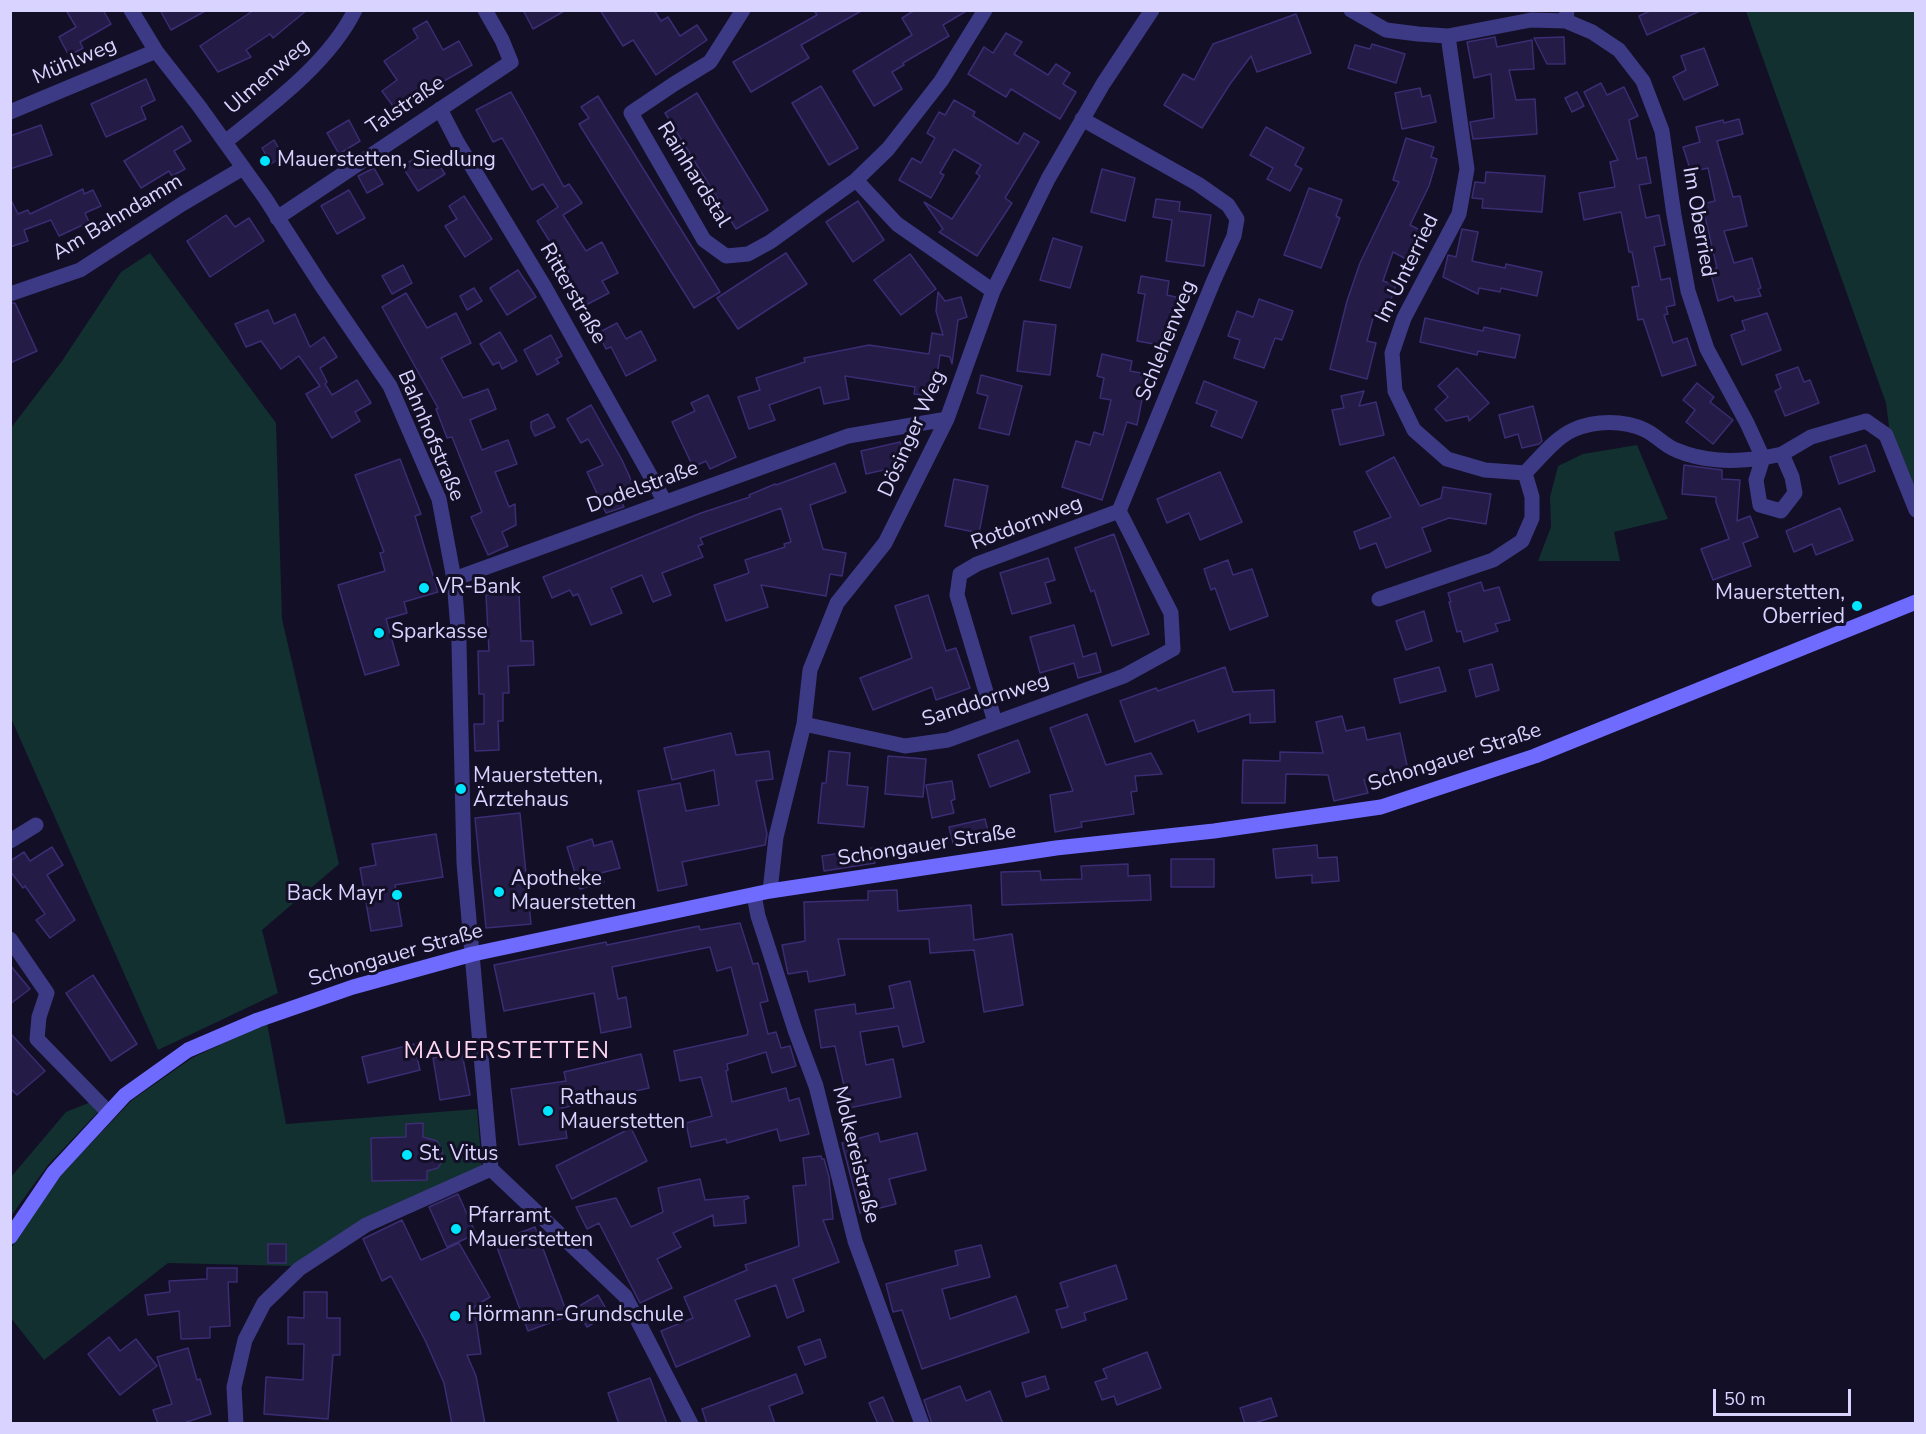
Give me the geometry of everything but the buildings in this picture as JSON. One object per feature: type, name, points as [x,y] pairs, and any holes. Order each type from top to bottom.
[{"type":"main road","name":"Schongauer Straße","points":[[10,1237],[54,1172],[125,1095],[188,1050],[258,1020],[353,987],[473,954],[770,891],[1056,848],[1214,831],[1381,807],[1534,756],[1916,602]]},
{"type":"street","name":"Bahnhofstraße","points":[[131,10],[156,51],[225,142],[390,386],[439,499],[454,579],[459,643],[464,863],[491,1169]]},
{"type":"street","name":"Ulmenweg","points":[[225,142],[324,58],[345,30],[355,10]]},
{"type":"street","name":"Talstraße","points":[[277,218],[511,62],[485,10]]},
{"type":"street","name":"Rainhardstal","points":[[743,10],[710,62],[631,113],[704,240],[726,256],[748,254],[770,242],[856,180],[888,149],[941,81],[985,10]]},
{"type":"street","name":"Dösinger Weg","points":[[770,891],[776,837],[804,724],[810,670],[837,603],[885,543],[947,419],[993,291],[1048,178],[1103,84],[1152,10]]},
{"type":"street","name":"Im Oberried","points":[[1350,10],[1386,30],[1448,36],[1531,20],[1567,16],[1619,50],[1643,81],[1662,131],[1688,291],[1707,349],[1763,458]]},
{"type":"street","name":"Im Unterried","points":[[1448,36],[1467,169],[1459,214],[1404,318],[1392,353],[1395,391],[1413,430],[1447,459],[1485,470],[1525,473]]},
{"type":"street","name":"Mühlweg","points":[[10,112],[156,51]]},
{"type":"street","name":"Ritterstraße","points":[[440,109],[544,286],[665,502]]},
{"type":"street","name":"Schlehenweg","points":[[1082,119],[1198,184],[1228,205],[1238,219],[1234,236],[1119,511]]},
{"type":"street","name":"Am Bahndamm","points":[[10,294],[80,270],[182,204],[243,168]]},
{"type":"street","points":[[856,180],[897,224],[993,291]]},
{"type":"street","name":"Dodelstraße","points":[[454,579],[848,436],[947,419]]},
{"type":"street","points":[[1379,598],[1493,560],[1522,541],[1532,518],[1532,497],[1525,473],[1562,437],[1573,430],[1593,423],[1618,422],[1645,430],[1675,450],[1715,460],[1743,461],[1782,454],[1811,437],[1866,421],[1886,435],[1916,510]]},
{"type":"street","points":[[1763,458],[1756,480],[1760,505],[1781,511],[1795,494],[1792,477],[1782,454]]},
{"type":"street","name":"Sanddornweg","points":[[804,724],[905,746],[948,740],[1124,676],[1173,649],[1171,614],[1119,511]]},
{"type":"street","name":"Rotdornweg","points":[[996,722],[957,595],[960,574],[977,564],[1119,511]]},
{"type":"street","points":[[10,841],[36,825]]},
{"type":"street","name":"Molkereistraße","points":[[754,895],[758,916],[816,1086],[855,1241],[922,1424]]},
{"type":"street","points":[[10,939],[47,993],[39,1017],[37,1039],[108,1112]]},
{"type":"street","points":[[236,1424],[234,1388],[245,1340],[264,1303],[299,1269],[366,1225],[491,1169],[625,1296],[691,1424]]},
{"type":"green space","points":[[1746,11],[1915,11],[1915,494],[1890,434],[1886,403]]},
{"type":"green space","points":[[150,253],[276,423],[282,619],[339,864],[262,930],[278,993],[158,1050],[10,716],[11,428],[62,361],[121,272]]},
{"type":"green space","points":[[1637,445],[1668,519],[1614,532],[1620,561],[1538,561],[1551,527],[1550,497],[1558,466],[1583,454]]},
{"type":"green space","points":[[267,1023],[286,1124],[477,1109],[482,1169],[363,1220],[291,1266],[168,1263],[44,1360],[11,1318],[10,1250],[31,1216],[60,1176],[132,1100],[192,1058]]},
{"type":"green space","points":[[91,1102],[98,1112],[48,1165],[11,1216],[11,1177],[66,1112]]},
{"type":"place","name":"Mauerstetten, Siedlung","points":[[265,161]]},
{"type":"place","name":"VR-Bank","points":[[424,588]]},
{"type":"place","name":"Mauerstetten, Oberried","points":[[1857,606]]},
{"type":"place","name":"Sparkasse","points":[[379,633]]},
{"type":"place","name":"Mauerstetten, Ärztehaus","points":[[461,789]]},
{"type":"place","name":"Apotheke Mauerstetten","points":[[499,892]]},
{"type":"place","name":"Back Mayr","points":[[397,895]]},
{"type":"place","name":"Rathaus Mauerstetten","points":[[548,1111]]},
{"type":"place","name":"St. Vitus","points":[[407,1155]]},
{"type":"place","name":"Pfarramt Mauerstetten","points":[[456,1229]]},
{"type":"place","name":"Hörmann-Grundschule","points":[[455,1316]]},
{"type":"district","name":"MAUERSTETTEN","points":[[507,1052]]}]
